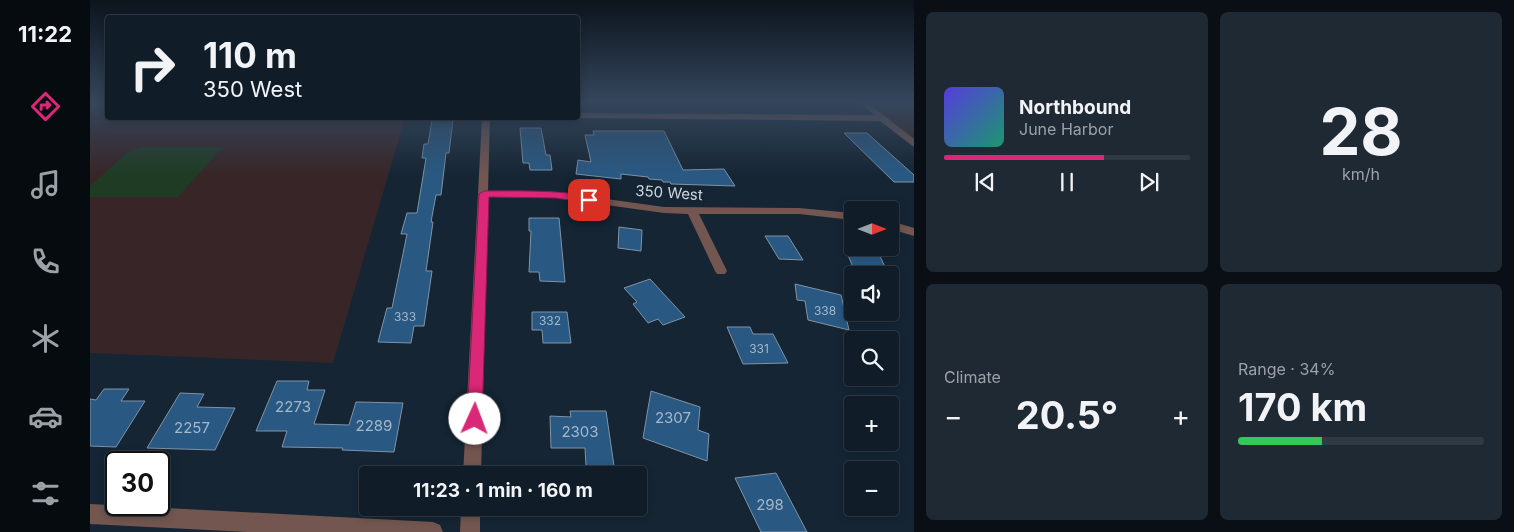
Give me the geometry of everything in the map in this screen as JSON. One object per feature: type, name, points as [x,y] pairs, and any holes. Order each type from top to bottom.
[{"type":"street","points":[[472,466],[486,127]]},
{"type":"street","points":[[893,127],[914,144]]},
{"type":"street","name":"350 West","points":[[484,194],[556,196],[635,207],[692,211],[800,211],[844,216]]},
{"type":"street","points":[[692,211],[721,271]]},
{"type":"street","points":[[899,228],[914,232]]},
{"type":"street","points":[[90,514],[279,527],[433,532]]},
{"type":"street","points":[[470,532],[471,516]]},
{"type":"shaded area","points":[[90,127],[402,127],[333,363],[90,353]]},
{"type":"shaded area","points":[[894,127],[914,127],[914,143]]},
{"type":"green space","points":[[142,147],[223,147],[178,197],[90,197],[90,186],[127,153]]},
{"type":"building","points":[[431,127],[452,127],[449,153],[446,153],[441,195],[436,195],[431,222],[433,222],[426,271],[432,271],[424,326],[414,326],[411,343],[378,342],[387,308],[392,308],[407,234],[401,234],[407,213],[417,213],[426,158],[422,158],[424,144],[428,144]]},
{"type":"building","points":[[520,128],[541,128],[546,155],[550,155],[552,170],[530,170],[529,163],[523,163]]},
{"type":"building","points":[[593,131],[664,131],[683,170],[724,169],[735,186],[671,184],[662,180],[649,179],[648,177],[621,174],[621,179],[576,174],[578,160],[591,162],[585,135],[594,135]]},
{"type":"building","points":[[844,133],[867,133],[914,175],[914,182],[894,182]]},
{"type":"building","points":[[529,218],[559,218],[565,282],[540,281],[539,272],[529,272],[531,231],[529,231]]},
{"type":"building","points":[[619,227],[642,230],[641,251],[618,248]]},
{"type":"building","points":[[765,236],[788,236],[803,260],[779,259]]},
{"type":"building","points":[[848,256],[880,256],[885,266],[852,266]]},
{"type":"building","points":[[650,279],[685,317],[663,325],[658,319],[648,323],[633,304],[637,302],[624,288]]},
{"type":"building","points":[[795,284],[841,295],[844,321],[847,321],[849,330],[808,320],[805,301],[797,300]]},
{"type":"building","points":[[532,312],[567,312],[571,343],[543,343],[542,330],[532,330]]},
{"type":"building","points":[[727,327],[750,327],[753,334],[773,334],[788,363],[743,364]]},
{"type":"building","points":[[277,381],[309,381],[307,390],[325,390],[314,424],[349,425],[356,402],[403,403],[394,452],[342,450],[343,448],[282,447],[287,431],[256,431]]},
{"type":"building","points":[[104,389],[129,389],[121,401],[145,401],[116,447],[90,446],[90,399],[96,400]]},
{"type":"building","points":[[651,391],[700,407],[698,430],[709,434],[707,461],[643,438]]},
{"type":"building","points":[[180,393],[204,394],[197,407],[235,408],[215,450],[147,448]]},
{"type":"building","points":[[570,411],[606,411],[614,466],[586,466],[585,448],[551,448],[550,416],[571,417]]},
{"type":"building","points":[[776,473],[807,532],[761,532],[735,478]]},
{"type":"route","points":[[475,419],[484,194],[556,196],[589,200]]}]
